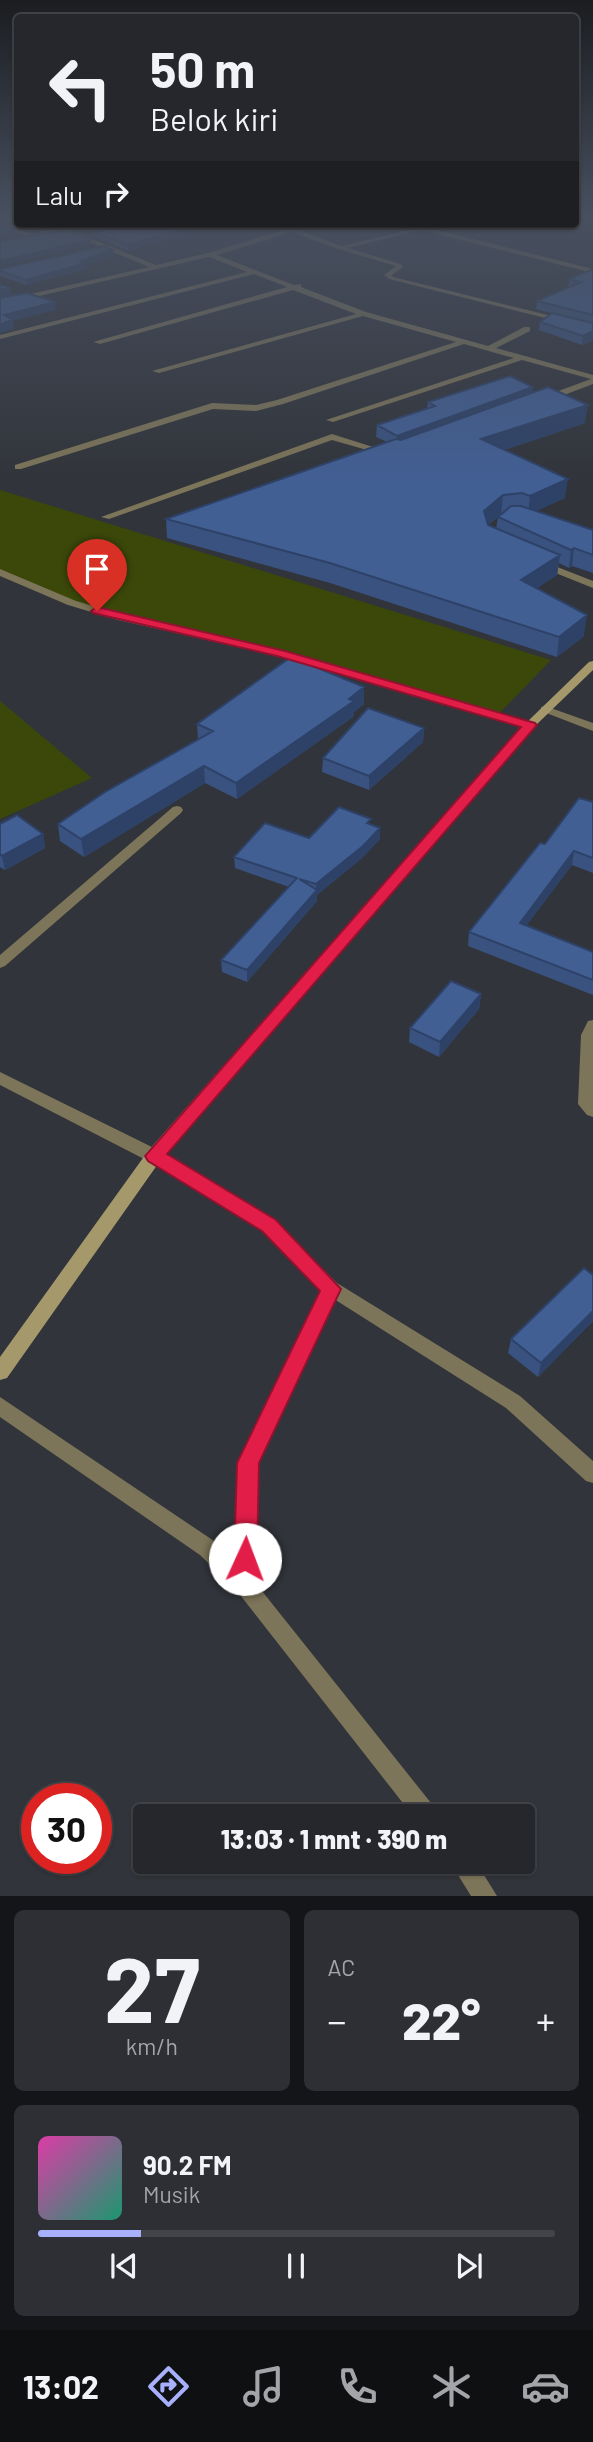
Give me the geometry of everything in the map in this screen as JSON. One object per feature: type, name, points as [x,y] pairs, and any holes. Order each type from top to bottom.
[{"type":"main road","points":[[0,1372],[154,1156],[530,725],[593,664]]},
{"type":"street","points":[[0,337],[127,304]]},
{"type":"street","points":[[97,342],[232,304]]},
{"type":"street","points":[[342,304],[363,313],[593,379]]},
{"type":"street","points":[[491,304],[593,328]]},
{"type":"street","points":[[156,371],[363,313]]},
{"type":"street","points":[[488,349],[527,329]]},
{"type":"street","points":[[18,467],[212,406],[256,408],[279,402],[463,342]]},
{"type":"street","points":[[330,420],[520,359]]},
{"type":"street","points":[[529,405],[593,379]]},
{"type":"street","points":[[106,517],[332,437],[396,454]]},
{"type":"street","points":[[531,559],[593,585]]},
{"type":"street","points":[[0,572],[72,603],[122,618],[280,653],[530,725]]},
{"type":"street","points":[[545,709],[593,727]]},
{"type":"street","points":[[0,963],[177,810]]},
{"type":"street","points":[[593,1025],[588,1035],[586,1104],[593,1111]]},
{"type":"street","points":[[0,1078],[154,1156],[269,1226],[331,1289],[513,1402],[593,1474]]},
{"type":"street","points":[[244,1584],[248,1463],[331,1289]]},
{"type":"street","points":[[0,1406],[207,1548],[244,1584],[418,1804]]},
{"type":"street","points":[[470,1874],[485,1896]]},
{"type":"green space","points":[[0,490],[551,660],[497,716],[280,653],[72,603],[0,572]]},
{"type":"green space","points":[[0,701],[92,778],[0,819]]},
{"type":"building","points":[[0,304],[45,304],[4,315],[13,320],[0,324]]},
{"type":"building","points":[[551,304],[593,304],[593,315]]},
{"type":"building","points":[[552,313],[593,323],[593,331],[583,336],[540,322]]},
{"type":"building","points":[[510,376],[533,387],[397,436],[377,425],[435,406],[428,402]]},
{"type":"building","points":[[548,387],[588,405],[481,439],[568,479],[530,496],[522,493],[503,495],[484,511],[488,525],[560,555],[521,580],[587,615],[559,637],[330,563],[166,519],[396,439],[401,440]]},
{"type":"building","points":[[511,506],[521,506],[593,530],[593,555],[574,548],[571,550],[498,517]]},
{"type":"building","points":[[291,657],[364,687],[349,699],[354,701],[236,783],[204,766],[81,839],[58,824],[105,792],[213,731],[197,724]]},
{"type":"building","points":[[368,708],[424,728],[369,776],[323,758]]},
{"type":"building","points":[[579,798],[593,802],[593,858],[574,851],[520,923],[593,952],[593,980],[469,932],[540,843],[545,844]]},
{"type":"building","points":[[339,807],[371,819],[367,823],[380,828],[363,846],[316,884],[299,879],[317,890],[247,970],[221,960],[297,878],[234,857],[265,823],[309,838]]},
{"type":"building","points":[[17,815],[43,834],[2,856],[0,824]]},
{"type":"building","points":[[451,981],[481,994],[440,1042],[410,1028]]},
{"type":"building","points":[[584,1268],[593,1275],[593,1311],[541,1363],[511,1339]]},
{"type":"route","points":[[97,611],[280,653],[530,725],[154,1156],[269,1226],[331,1289],[248,1463],[245,1559]]}]
